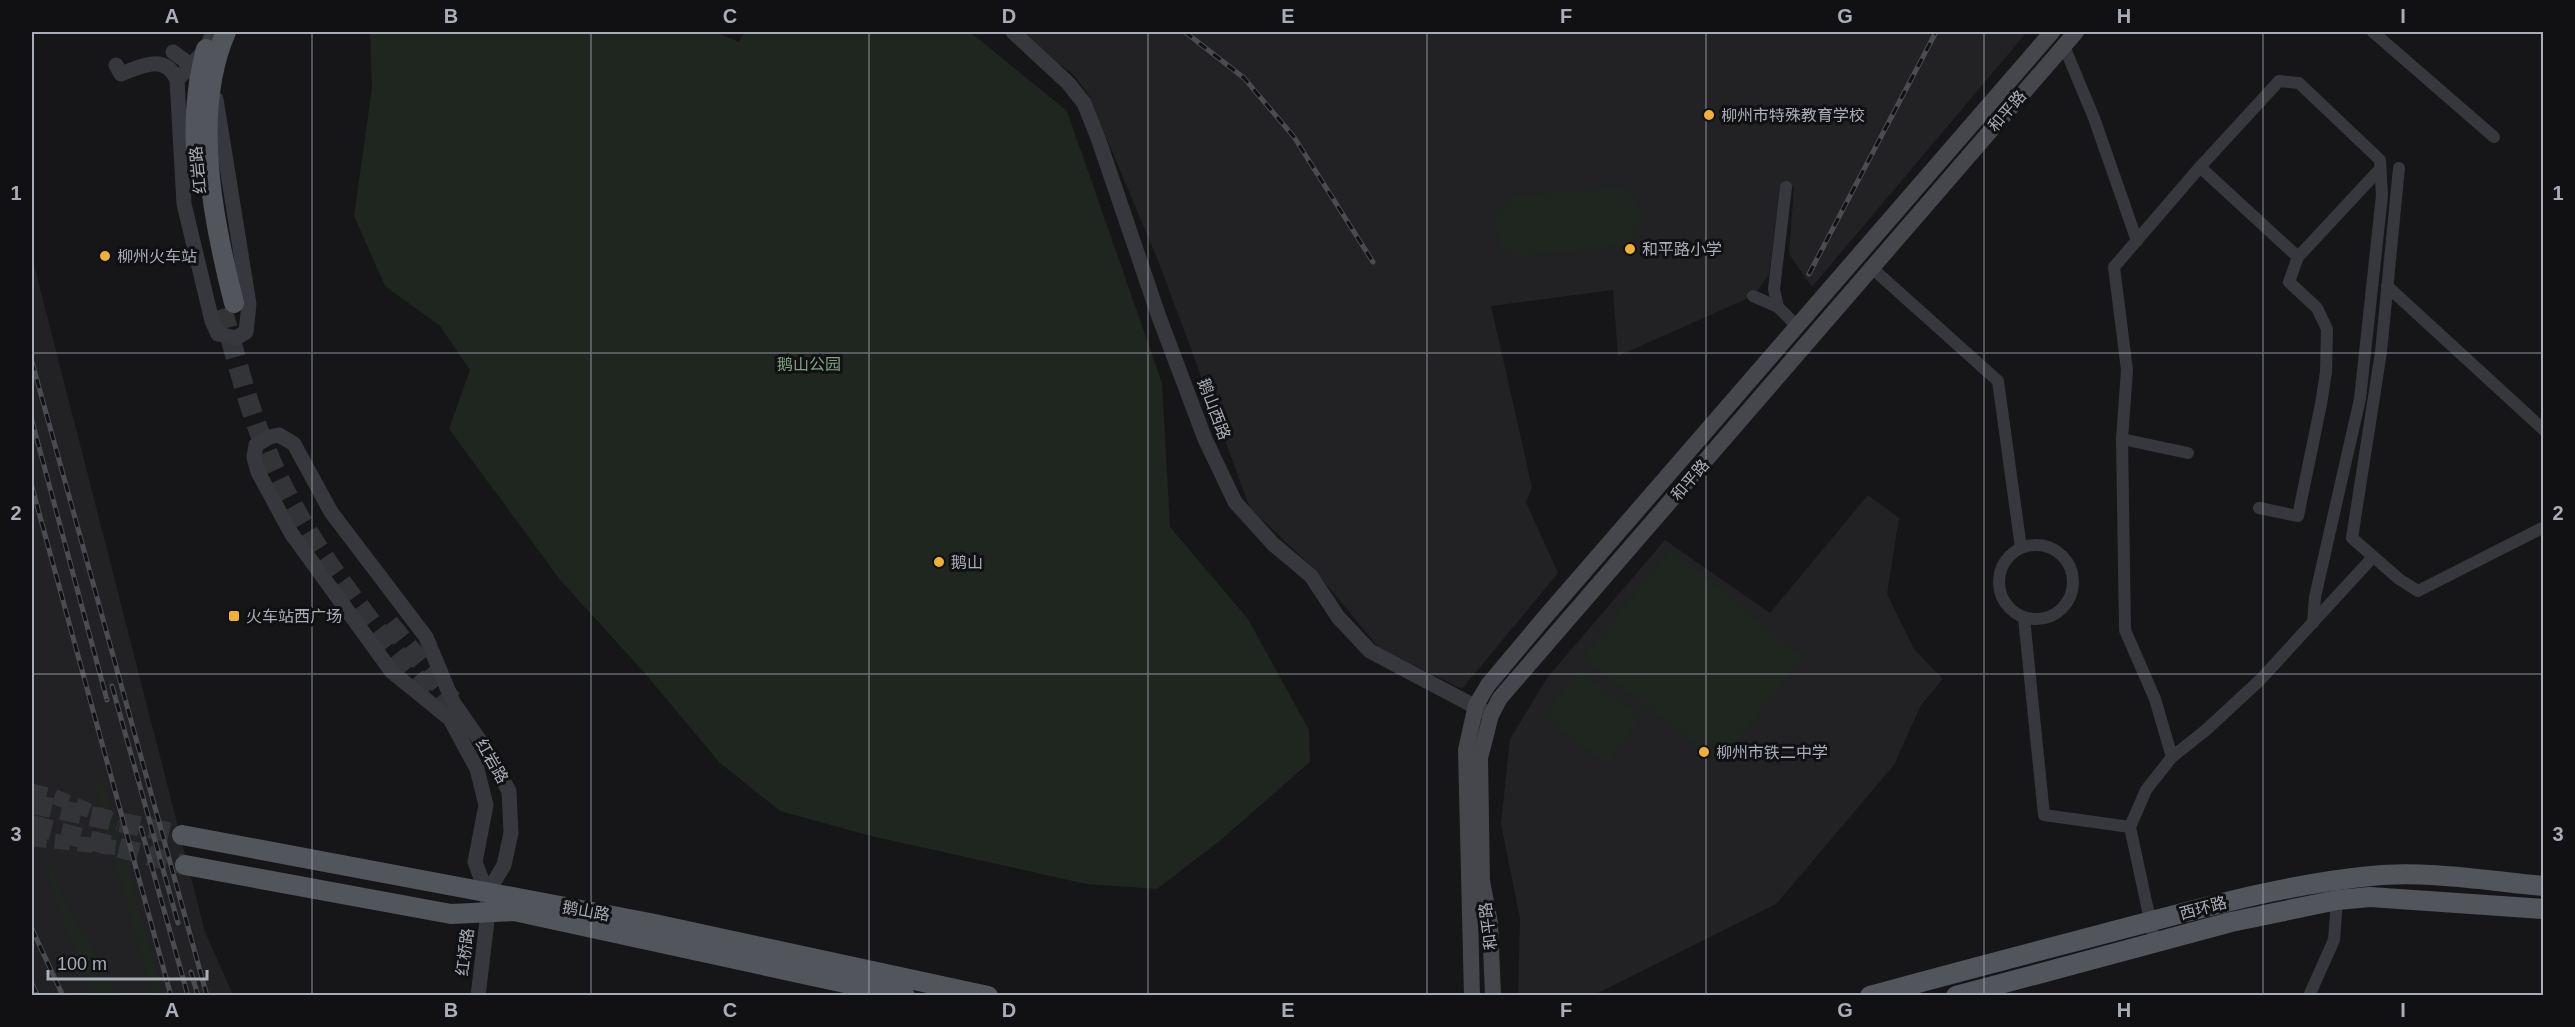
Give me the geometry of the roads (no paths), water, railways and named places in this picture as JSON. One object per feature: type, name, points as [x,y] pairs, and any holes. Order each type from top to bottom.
[{"type":"main road","name":"红岩路","points":[[205,81],[226,32]]},
{"type":"main road","name":"和平路","points":[[1472,996],[1466,750],[1475,707],[1488,685],[2052,32]]},
{"type":"main road","name":"和平路","points":[[1492,996],[1490,923],[1482,881],[1480,758],[1491,715],[1500,699],[2076,32]]},
{"type":"main road","name":"红岩路","points":[[209,40],[205,81],[195,123],[202,203],[228,306]]},
{"type":"main road","name":"鹅山路","points":[[182,835],[488,903],[514,911],[905,996]]},
{"type":"main road","name":"鹅山路","points":[[185,865],[451,914],[488,903],[650,923],[988,996]]},
{"type":"main road","name":"西环路","points":[[1870,996],[2046,947],[2228,901],[2372,876],[2405,874],[2544,886]]},
{"type":"main road","name":"西环路","points":[[1956,996],[2231,922],[2337,900],[2370,897],[2401,898],[2544,909]]},
{"type":"street","name":"鹅山西路","points":[[1013,32],[1068,83],[1084,103],[1159,317],[1205,439],[1235,502],[1273,544],[1311,576],[1338,617],[1370,651],[1491,715]]},
{"type":"street","points":[[2373,32],[2494,137]]},
{"type":"street","points":[[177,80],[209,40]]},
{"type":"street","points":[[2064,46],[2094,118],[2137,241]]},
{"type":"street","points":[[116,64],[121,74],[141,66],[162,63],[172,68],[177,80],[184,204],[189,226],[218,334],[236,338],[246,332],[249,304],[205,81],[188,63],[173,52]]},
{"type":"street","points":[[2172,757],[2155,699],[2125,630],[2122,440],[2127,370],[2114,267],[2200,167],[2279,81],[2299,83],[2380,160],[2382,195],[2360,399],[2314,597],[2313,623]]},
{"type":"street","points":[[2200,167],[2298,257]]},
{"type":"street","points":[[2399,168],[2381,352],[2352,538],[2418,591],[2544,527]]},
{"type":"street","points":[[2259,508],[2298,516],[2326,372],[2327,329],[2317,308],[2289,282],[2298,257],[2379,170]]},
{"type":"street","points":[[1778,307],[1774,289],[1786,187]]},
{"type":"street","points":[[1873,269],[1998,381],[2021,548]]},
{"type":"street","points":[[2387,286],[2544,430]]},
{"type":"street","points":[[1753,296],[1778,307],[1797,326]]},
{"type":"street","name":"红岩路","points":[[279,435],[294,444],[331,512],[426,637],[453,702],[483,745],[508,791],[511,833],[504,865],[488,903],[475,862],[486,805],[477,769],[450,720],[392,672],[338,601],[291,533],[265,486],[254,457],[256,445],[269,436],[279,435]]},
{"type":"street","points":[[2122,440],[2188,453]]},
{"type":"street","points":[[2033,545],[2045,546],[2056,550],[2065,558],[2073,580],[2067,602],[2049,617],[2024,618],[2013,612],[2004,602],[1999,590],[2002,565],[2010,555],[2021,548],[2033,545]]},
{"type":"street","points":[[2155,943],[2130,827],[2146,789],[2172,757],[2206,730],[2260,680],[2373,557]]},
{"type":"street","points":[[2024,618],[2044,815],[2130,827]]},
{"type":"street","points":[[2309,996],[2334,940],[2337,900]]},
{"type":"street","name":"红桥路","points":[[478,996],[488,903]]},
{"type":"tunnel","points":[[222,309],[256,423],[278,477],[297,513],[341,582],[443,710]]},
{"type":"tunnel","points":[[389,623],[452,700]]},
{"type":"tunnel","points":[[32,791],[53,796],[119,823]]},
{"type":"tunnel","points":[[32,804],[182,835]]},
{"type":"tunnel","points":[[32,825],[185,865]]},
{"type":"tunnel","points":[[32,839],[120,848]]},
{"type":"railway","points":[[1185,32],[1244,78],[1294,137],[1373,262]]},
{"type":"railway","points":[[1809,274],[1936,32]]},
{"type":"railway","points":[[32,362],[207,996]]},
{"type":"railway","points":[[32,421],[107,700]]},
{"type":"railway","points":[[32,487],[171,996]]},
{"type":"railway","points":[[112,686],[178,923]]},
{"type":"railway","points":[[141,828],[188,996]]},
{"type":"railway","points":[[32,929],[63,996]]},
{"type":"railway","points":[[191,972],[198,996]]},
{"type":"railway","points":[[32,984],[38,996]]},
{"type":"place","name":"柳州市特殊教育学校","points":[[1709,115]]},
{"type":"place","name":"和平路小学","points":[[1630,249]]},
{"type":"place","name":"柳州火车站","points":[[105,256]]},
{"type":"place","name":"鹅山","points":[[939,562]]},
{"type":"place","name":"火车站西广场","points":[[234,616]]},
{"type":"place","name":"柳州市铁二中学","points":[[1704,752]]},
{"type":"park label","name":"鹅山公园","points":[[809,364]]}]
